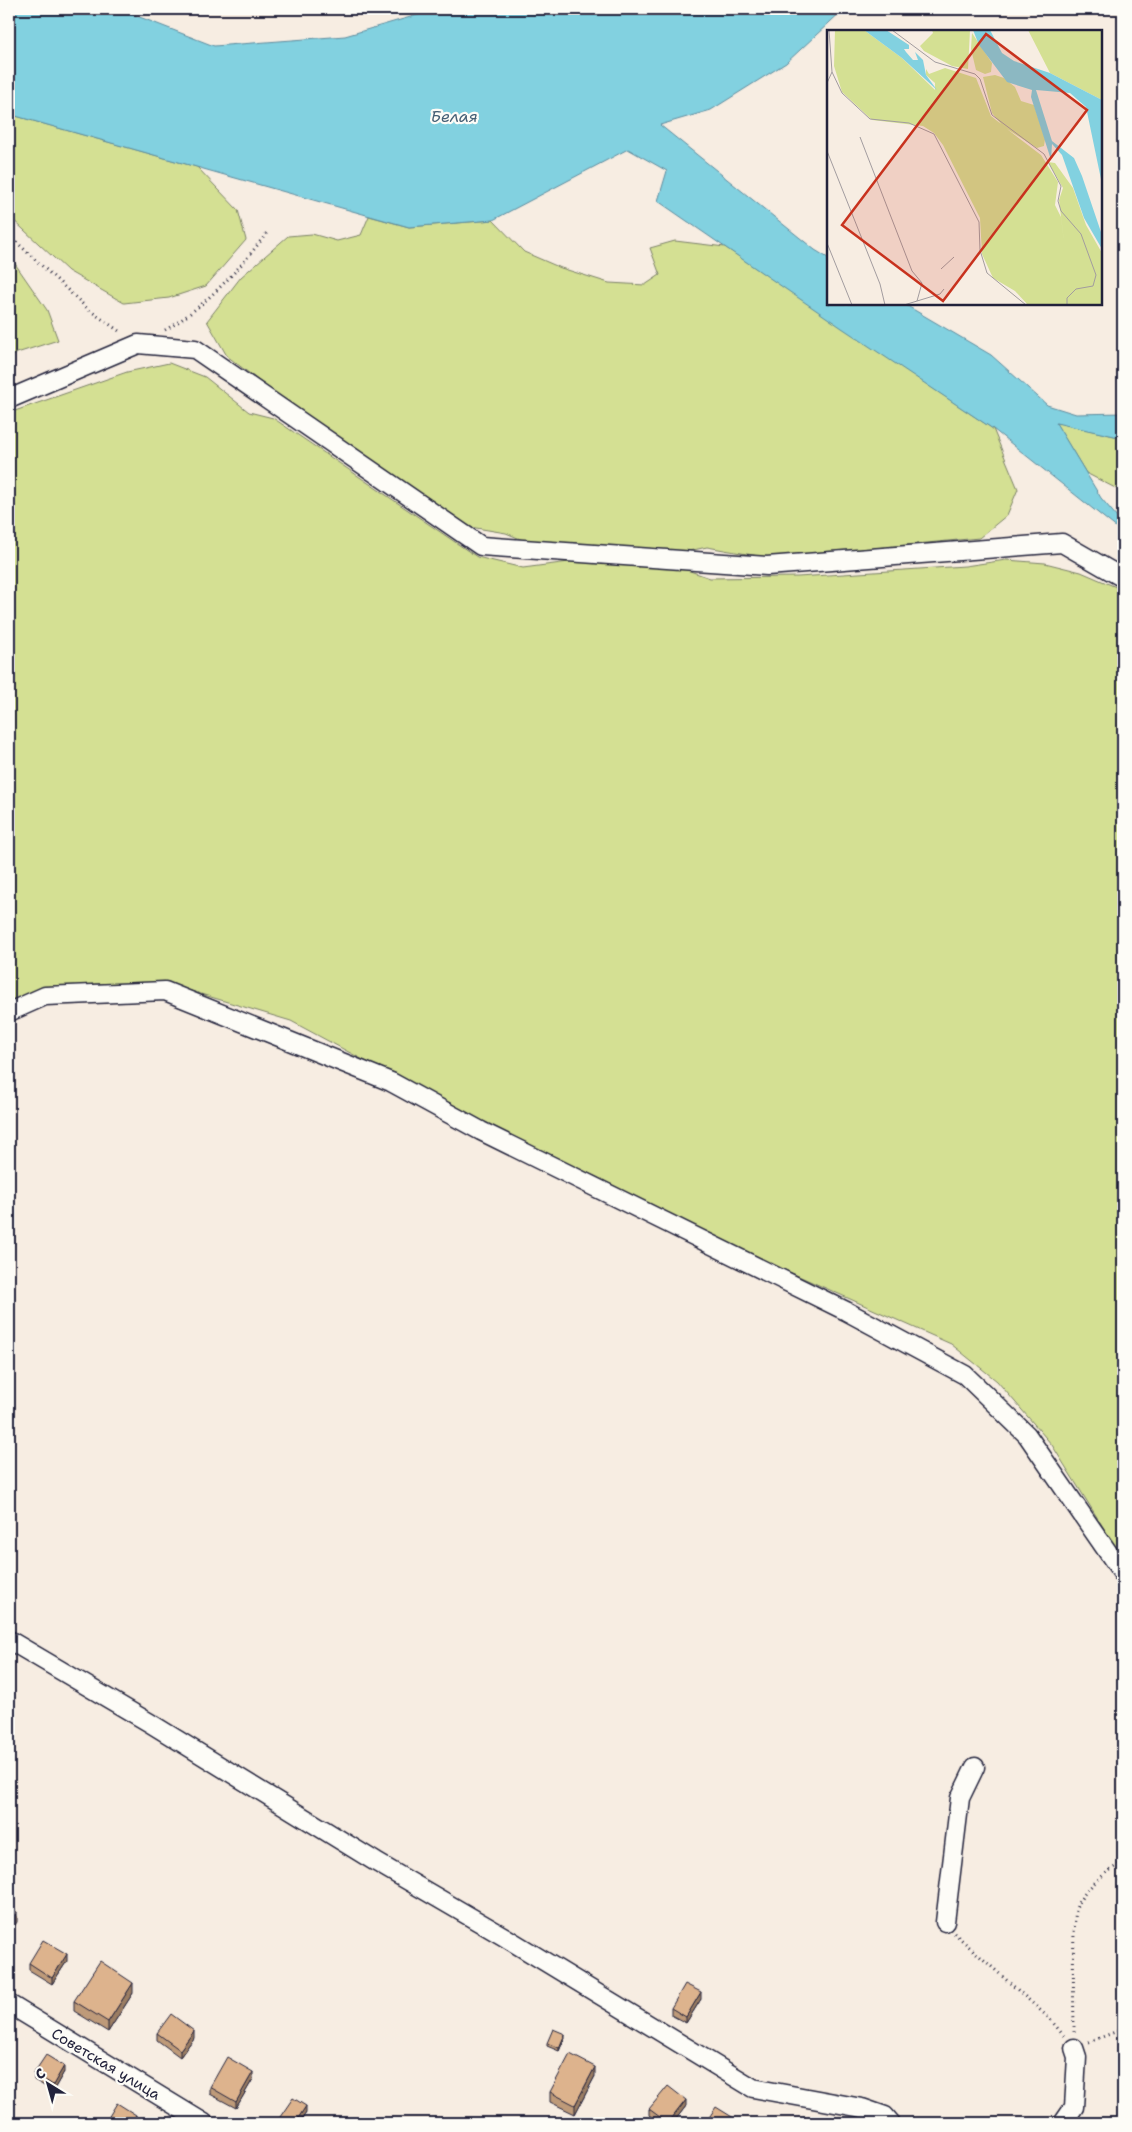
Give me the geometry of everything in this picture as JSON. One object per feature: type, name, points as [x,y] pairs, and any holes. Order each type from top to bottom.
[{"type":"street","points":[[9,399],[138,344],[195,349],[481,546],[767,566],[1062,543],[1123,578]]},
{"type":"street","points":[[9,1012],[45,996],[165,991],[391,1082],[498,1140],[846,1311],[965,1375],[1027,1435],[1123,1574]]},
{"type":"street","points":[[9,1640],[150,1723],[376,1862],[503,1936],[753,2088],[862,2108],[885,2116],[891,2123]]},
{"type":"street","points":[[945,1922],[960,1798],[975,1767]]},
{"type":"street","name":"Советская улица","points":[[9,2004],[204,2123]]},
{"type":"street","points":[[1063,2123],[1074,2107],[1077,2057],[1074,2048]]},
{"type":"path","points":[[164,331],[181,321],[246,262],[268,231]]},
{"type":"path","points":[[9,235],[89,310],[138,344]]},
{"type":"path","points":[[1074,2048],[1074,1934],[1078,1904],[1104,1873],[1123,1862]]},
{"type":"path","points":[[945,1922],[960,1940],[990,1964],[1050,2019],[1074,2048]]},
{"type":"path","points":[[1074,2048],[1123,2029]]},
{"type":"green space","points":[[9,114],[197,167],[238,210],[246,240],[206,286],[169,298],[124,303],[68,271],[9,216]]},
{"type":"green space","points":[[369,216],[409,227],[493,220],[524,252],[561,268],[609,283],[645,285],[660,275],[650,248],[675,241],[725,247],[993,429],[1018,489],[1007,515],[979,538],[770,558],[707,547],[675,554],[664,562],[710,578],[798,577],[965,566],[1006,560],[1045,563],[1081,572],[1123,590],[1123,1559],[1052,1445],[997,1381],[951,1344],[711,1237],[597,1177],[473,1119],[291,1021],[164,983],[95,984],[41,991],[9,1004],[9,413],[127,372],[169,363],[205,377],[249,412],[273,418],[477,557],[523,568],[569,562],[608,552],[542,548],[506,533],[470,527],[286,402],[227,356],[207,321],[241,277],[288,236],[312,234],[337,241],[361,235]]},
{"type":"green space","points":[[9,255],[47,310],[58,340],[17,353],[9,360]]},
{"type":"green space","points":[[1055,422],[1123,438],[1123,492],[1086,473]]},
{"type":"water","name":"Белая","points":[[9,9],[119,9],[214,46],[345,36],[438,9],[844,9],[786,63],[711,110],[660,125],[815,250],[827,257],[827,305],[906,305],[991,355],[1047,405],[1076,414],[1123,413],[1123,438],[1056,423],[1101,498],[1123,524],[1123,533],[993,429],[658,201],[667,171],[628,149],[493,220],[409,227],[9,113]]},
{"type":"building","points":[[9,1907],[17,1912],[9,1924]]},
{"type":"building","points":[[43,1940],[67,1954],[52,1978],[29,1963]]},
{"type":"building","points":[[100,1961],[133,1983],[108,2022],[74,2001]]},
{"type":"building","points":[[685,1984],[701,1992],[686,2017],[671,2008]]},
{"type":"building","points":[[171,2014],[194,2031],[180,2050],[157,2033]]},
{"type":"building","points":[[553,2029],[565,2034],[559,2048],[547,2043]]},
{"type":"building","points":[[570,2054],[595,2067],[575,2105],[550,2092]]},
{"type":"building","points":[[46,2055],[64,2066],[53,2085],[34,2073]]},
{"type":"building","points":[[227,2057],[253,2072],[236,2102],[210,2087]]},
{"type":"building","points":[[668,2086],[686,2100],[668,2123],[649,2109]]},
{"type":"building","points":[[293,2098],[306,2106],[295,2123],[290,2123],[280,2117]]},
{"type":"building","points":[[117,2103],[136,2115],[131,2123],[105,2123]]},
{"type":"building","points":[[716,2107],[737,2120],[735,2123],[706,2122]]}]
